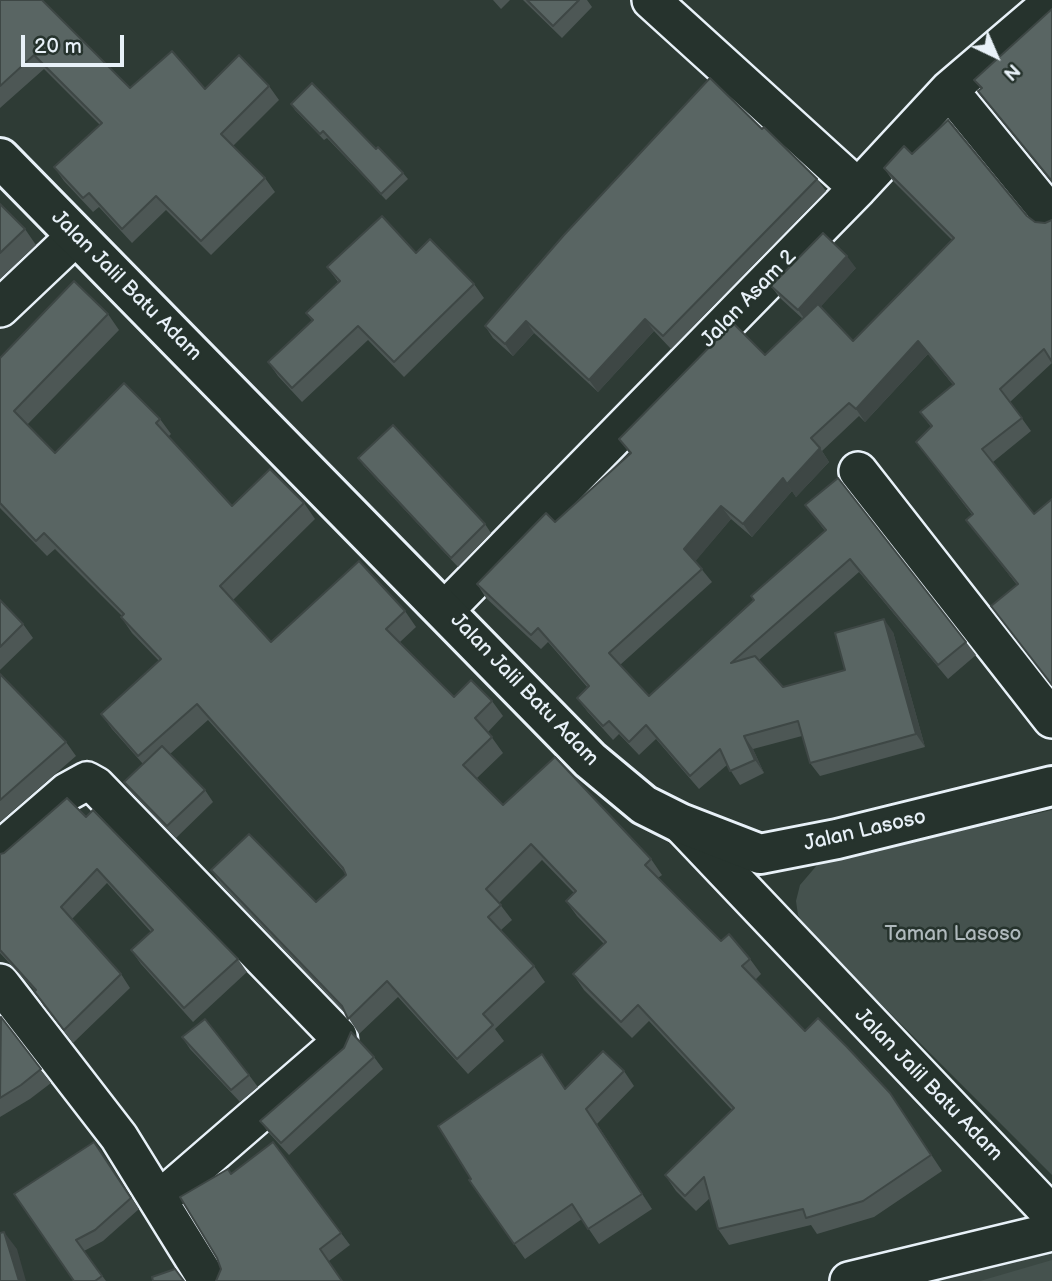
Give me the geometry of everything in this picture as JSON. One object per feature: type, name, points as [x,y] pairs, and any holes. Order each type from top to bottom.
[{"type":"street","points":[[651,0],[858,188]]},
{"type":"street","name":"Jalan Asam 2","points":[[445,610],[858,188],[949,90],[1052,2]]},
{"type":"street","points":[[949,90],[1052,216]]},
{"type":"street","name":"Jalan Jalil Batu Adam","points":[[0,158],[590,760],[644,805],[680,823],[1052,1215]]},
{"type":"street","points":[[0,308],[76,236]]},
{"type":"street","points":[[858,471],[1052,719]]},
{"type":"street","points":[[0,850],[67,792],[87,781],[96,786],[338,1036],[339,1044],[159,1200]]},
{"type":"street","name":"Jalan Lasoso","points":[[680,823],[760,854],[837,839],[1052,786]]},
{"type":"street","points":[[0,983],[80,1084],[159,1200],[208,1281]]},
{"type":"street","points":[[849,1281],[1052,1233]]},
{"type":"shaded area","points":[[1052,1249],[1052,1281],[912,1281]]},
{"type":"green space","name":"Taman Lasoso","points":[[1052,810],[1052,1175],[807,930],[798,915],[796,901],[800,885],[818,864]]},
{"type":"green space","points":[[1052,1260],[1052,1281],[980,1281]]},
{"type":"building","points":[[0,0],[42,0],[130,88],[172,51],[205,89],[239,55],[269,86],[221,134],[265,178],[201,241],[156,196],[122,229],[89,193],[83,198],[54,167],[102,123],[34,55],[0,86]]},
{"type":"building","points":[[527,0],[579,0],[553,26]]},
{"type":"building","points":[[1052,9],[1052,181],[978,91],[982,88],[974,80]]},
{"type":"building","points":[[710,78],[817,179],[663,336],[645,319],[589,380],[526,321],[505,344],[485,326],[564,235]]},
{"type":"building","points":[[312,83],[403,173],[381,194],[323,131],[320,134],[291,104]]},
{"type":"building","points":[[948,120],[1027,216],[1035,222],[1045,223],[1052,220],[1052,362],[1044,349],[1000,389],[1022,418],[982,449],[1034,514],[1052,499],[1052,685],[991,606],[1018,584],[966,520],[973,514],[916,442],[932,426],[920,412],[954,384],[918,341],[856,409],[849,403],[811,438],[820,448],[787,484],[783,478],[743,524],[721,506],[684,549],[702,569],[609,653],[649,696],[754,600],[751,596],[826,530],[805,505],[838,478],[966,642],[938,665],[850,559],[731,663],[755,656],[783,687],[845,670],[835,633],[884,619],[916,734],[810,763],[798,721],[744,736],[755,760],[730,771],[720,749],[690,776],[646,725],[629,742],[609,721],[603,726],[577,698],[589,686],[538,628],[531,635],[477,584],[546,513],[555,522],[631,453],[619,439],[733,323],[765,355],[818,304],[853,341],[954,238],[884,168],[904,146],[912,154]]},
{"type":"building","points":[[0,204],[25,229],[0,253]]},
{"type":"building","points":[[382,216],[416,253],[430,239],[474,284],[394,362],[358,326],[292,388],[268,362],[313,320],[306,313],[340,281],[327,267]]},
{"type":"building","points":[[823,233],[847,256],[798,310],[771,286]]},
{"type":"building","points":[[74,281],[108,314],[14,411],[55,453],[124,383],[160,419],[156,423],[232,506],[270,469],[304,503],[220,586],[271,642],[359,561],[405,611],[386,629],[454,697],[471,680],[492,701],[475,718],[492,737],[463,765],[503,805],[555,757],[651,859],[645,865],[721,941],[729,934],[750,959],[742,966],[805,1031],[818,1018],[847,1047],[890,1093],[931,1155],[863,1201],[806,1218],[803,1209],[718,1229],[704,1177],[685,1196],[665,1175],[734,1108],[638,1005],[621,1022],[573,974],[606,942],[566,901],[576,891],[531,844],[486,889],[501,905],[488,917],[534,966],[483,1014],[493,1025],[457,1059],[387,981],[348,1019],[342,1006],[211,870],[249,834],[316,902],[346,875],[343,868],[197,704],[138,756],[101,714],[161,659],[121,617],[124,614],[44,533],[36,541],[0,503],[0,358]]},
{"type":"building","points":[[393,425],[485,524],[451,558],[358,458]]},
{"type":"building","points":[[0,600],[23,624],[0,647]]},
{"type":"building","points":[[0,674],[66,742],[0,800]]},
{"type":"building","points":[[162,746],[205,790],[167,826],[124,782]]},
{"type":"building","points":[[67,798],[86,817],[93,810],[238,959],[184,1008],[131,950],[153,930],[97,869],[61,907],[121,974],[64,1030],[34,991],[36,990],[0,950],[0,854]]},
{"type":"building","points":[[1,1017],[41,1069],[0,1098]]},
{"type":"building","points":[[205,1019],[249,1075],[231,1090],[182,1037]]},
{"type":"building","points":[[351,1032],[374,1057],[281,1143],[260,1121],[344,1048]]},
{"type":"building","points":[[603,1051],[624,1071],[586,1109],[642,1194],[588,1229],[572,1204],[514,1244],[469,1180],[471,1179],[438,1126],[542,1054],[565,1089]]},
{"type":"building","points":[[94,1142],[131,1198],[95,1230],[76,1240],[102,1276],[95,1281],[74,1281],[14,1194]]},
{"type":"building","points":[[273,1142],[341,1233],[320,1249],[342,1281],[216,1281],[221,1269],[217,1258],[180,1197],[228,1169],[231,1174]]},
{"type":"building","points":[[4,1232],[19,1281],[0,1281],[0,1233]]},
{"type":"building","points":[[175,1269],[184,1281],[153,1281],[152,1277]]}]
